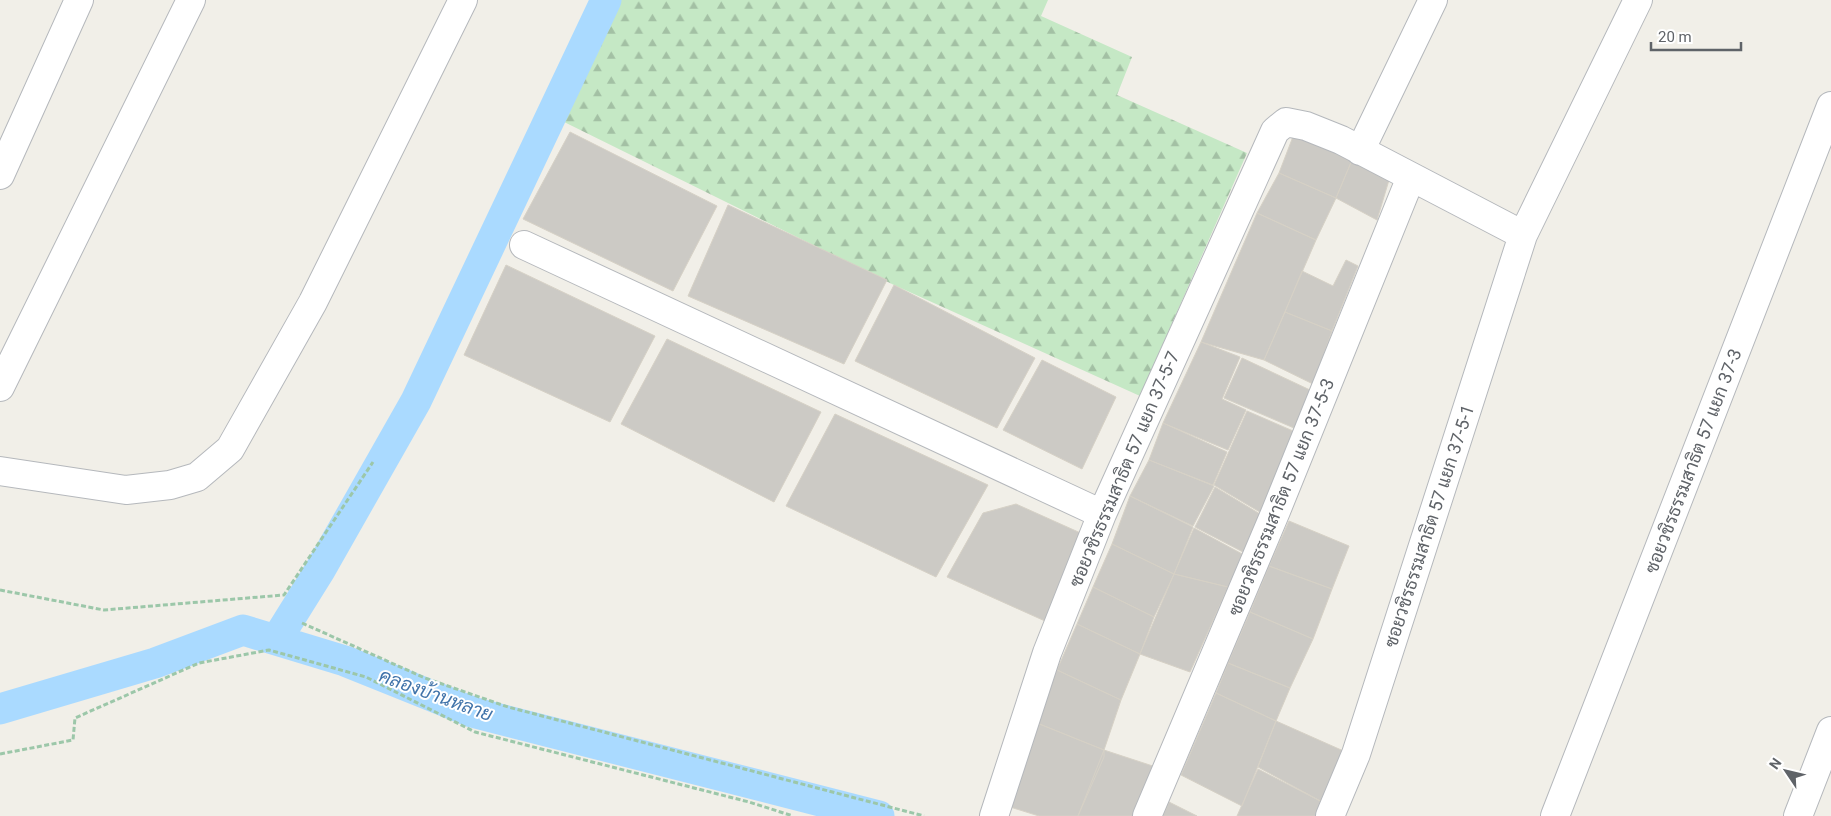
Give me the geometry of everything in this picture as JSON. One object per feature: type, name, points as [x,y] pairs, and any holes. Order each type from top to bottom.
[{"type":"street","points":[[0,175],[79,0]]},
{"type":"street","points":[[0,387],[191,0]]},
{"type":"street","points":[[0,471],[126,490],[170,485],[197,477],[230,449],[313,302],[463,0]]},
{"type":"street","points":[[1433,0],[1360,151],[1523,235]]},
{"type":"street","name":"ซอยวชิรธรรมสาธิต 57 แยก 37-5-1","points":[[1330,816],[1356,754],[1523,235],[1638,0]]},
{"type":"street","name":"ซอยวชิรธรรมสาธิต 57 แยก 37-3","points":[[1555,816],[1831,106]]},
{"type":"street","name":"ซอยวชิรธรรมสาธิต 57 แยก 37-5-7","points":[[994,816],[1047,653],[1102,514],[1275,131],[1286,122],[1306,126],[1342,140],[1360,151]]},
{"type":"street","name":"ซอยวชิรธรรมสาธิต 57 แยก 37-5-3","points":[[1147,816],[1276,511],[1411,177]]},
{"type":"street","points":[[524,246],[1102,514]]},
{"type":"street","points":[[1798,816],[1831,730]]},
{"type":"path","points":[[0,590],[104,610],[284,595],[373,462]]},
{"type":"path","points":[[302,622],[425,678],[508,707],[924,816]]},
{"type":"path","points":[[0,754],[73,740],[75,718],[199,663],[269,650],[366,678],[475,732],[749,802],[794,816]]},
{"type":"green space","points":[[613,0],[1048,0],[1041,16],[1132,57],[1117,95],[1247,153],[1140,396],[894,285],[554,117]]},
{"type":"building","points":[[570,132],[717,206],[673,291],[523,219]]},
{"type":"building","points":[[1294,134],[1352,160],[1336,198],[1279,173]]},
{"type":"building","points":[[1352,160],[1392,170],[1377,220],[1336,198]]},
{"type":"building","points":[[1279,173],[1336,198],[1316,240],[1257,213]]},
{"type":"building","points":[[728,205],[887,280],[844,364],[688,296]]},
{"type":"building","points":[[1257,213],[1316,240],[1264,360],[1201,342]]},
{"type":"building","points":[[1346,260],[1358,266],[1332,331],[1285,312],[1302,271],[1333,286]]},
{"type":"building","points":[[506,265],[655,336],[610,422],[464,355]]},
{"type":"building","points":[[894,285],[1035,358],[997,428],[855,361]]},
{"type":"building","points":[[1285,312],[1332,331],[1313,384],[1264,360]]},
{"type":"building","points":[[667,339],[821,412],[774,502],[621,424]]},
{"type":"building","points":[[1201,342],[1240,357],[1222,399],[1246,410],[1228,450],[1163,423]]},
{"type":"building","points":[[1242,358],[1310,390],[1301,431],[1224,398]]},
{"type":"building","points":[[1042,360],[1116,397],[1082,469],[1003,430]]},
{"type":"building","points":[[1247,411],[1300,434],[1265,515],[1214,485]]},
{"type":"building","points":[[835,414],[988,485],[936,577],[786,506]]},
{"type":"building","points":[[1163,423],[1227,452],[1213,485],[1149,460]]},
{"type":"building","points":[[1149,460],[1214,486],[1193,526],[1130,496]]},
{"type":"building","points":[[1215,487],[1265,517],[1245,553],[1195,527]]},
{"type":"building","points":[[1130,496],[1193,527],[1174,574],[1112,544]]},
{"type":"building","points":[[1016,504],[1085,535],[1045,621],[947,577],[983,513]]},
{"type":"building","points":[[1289,521],[1349,546],[1332,589],[1269,566]]},
{"type":"building","points":[[1194,528],[1244,555],[1228,587],[1174,574]]},
{"type":"building","points":[[1112,544],[1174,574],[1154,617],[1093,587]]},
{"type":"building","points":[[1269,566],[1332,589],[1313,639],[1250,612]]},
{"type":"building","points":[[1174,574],[1228,587],[1190,672],[1140,654]]},
{"type":"building","points":[[1093,587],[1154,617],[1140,654],[1077,624]]},
{"type":"building","points":[[1250,612],[1313,639],[1290,688],[1228,663]]},
{"type":"building","points":[[1077,624],[1140,654],[1121,700],[1057,670]]},
{"type":"building","points":[[1228,663],[1290,688],[1276,721],[1216,693]]},
{"type":"building","points":[[1057,670],[1121,700],[1104,750],[1037,723]]},
{"type":"building","points":[[1216,693],[1276,721],[1242,806],[1181,775]]},
{"type":"building","points":[[1276,721],[1348,753],[1326,804],[1258,767]]},
{"type":"building","points":[[1037,723],[1104,750],[1104,757],[1078,816],[1039,816],[1007,806]]},
{"type":"building","points":[[1104,750],[1174,773],[1156,816],[1078,816]]},
{"type":"building","points":[[1258,769],[1326,804],[1321,816],[1237,816]]},
{"type":"building","points":[[1169,802],[1197,816],[1163,816]]},
{"type":"waterway","points":[[277,639],[320,570],[416,401],[606,0]]},
{"type":"waterway","name":"คลองบ้านหลาย","points":[[0,709],[155,663],[243,630],[345,661],[472,712],[879,816]]}]
